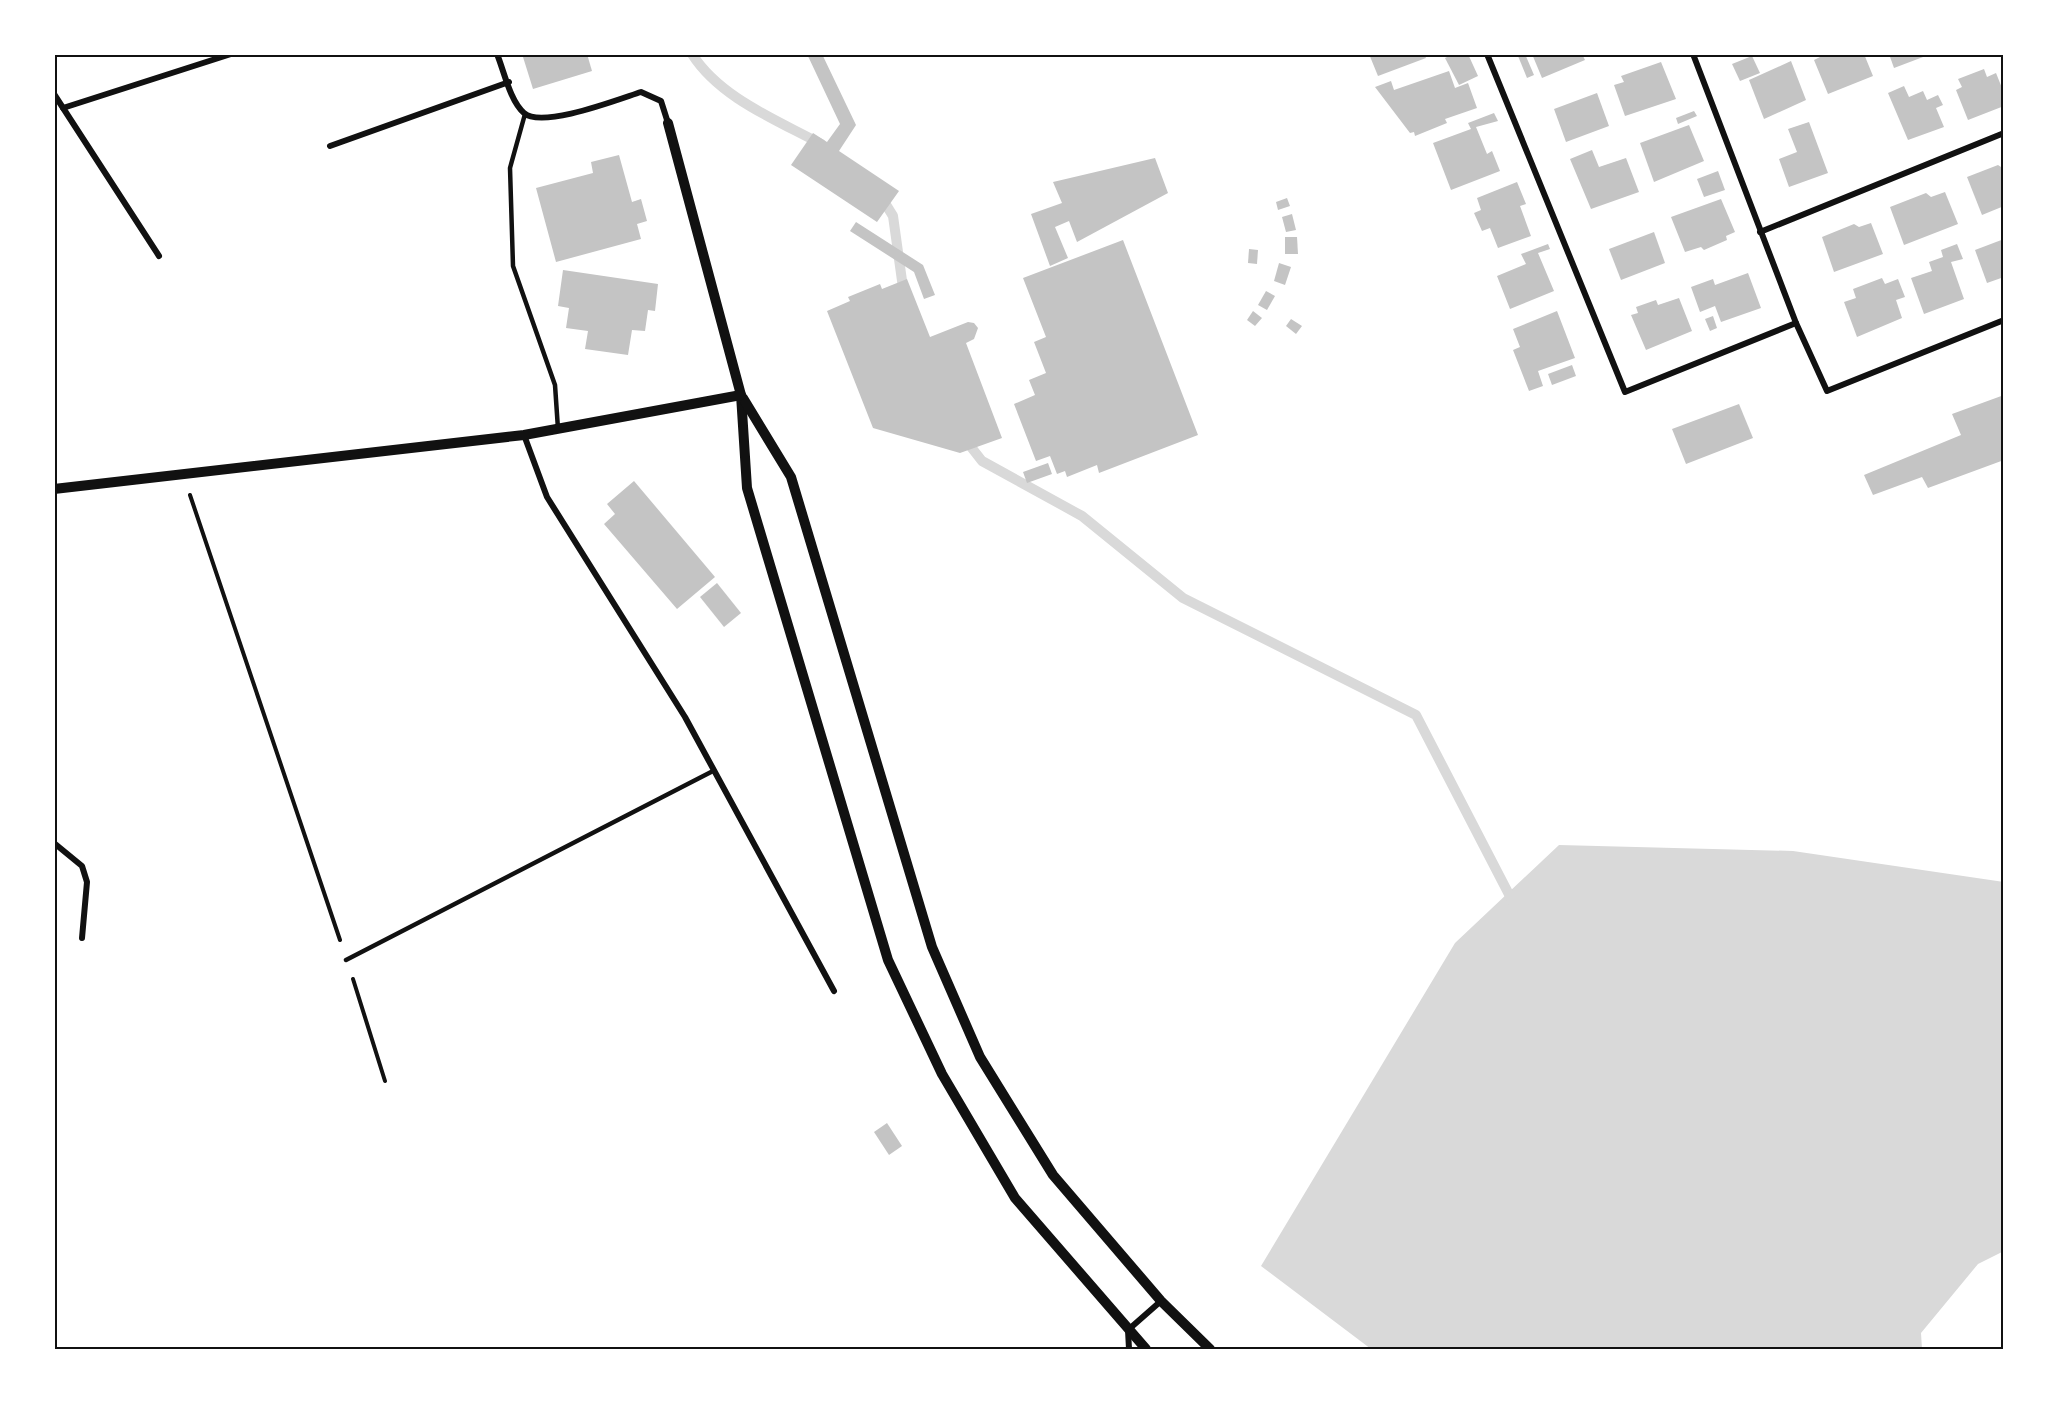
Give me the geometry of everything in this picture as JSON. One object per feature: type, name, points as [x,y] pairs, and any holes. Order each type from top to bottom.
[{"type":"street","points":[[63,108],[231,54]]},
{"type":"street","points":[[497,54],[525,114],[537,118],[586,110],[641,93],[661,101],[669,123],[741,395],[747,488],[888,960],[942,1074],[1015,1198],[1146,1349]]},
{"type":"street","points":[[1486,54],[1625,392],[1796,323]]},
{"type":"street","points":[[1693,54],[1796,323],[1827,391],[2004,320]]},
{"type":"street","points":[[330,146],[509,82]]},
{"type":"street","points":[[54,94],[159,256]]},
{"type":"street","points":[[1760,232],[2004,133]]},
{"type":"street","points":[[54,489],[524,435],[741,395]]},
{"type":"street","points":[[741,395],[791,477],[932,947],[980,1057],[1053,1175],[1161,1301],[1210,1349]]},
{"type":"street","points":[[524,435],[547,497],[685,717],[834,991]]},
{"type":"street","points":[[54,843],[82,866],[87,882],[82,938]]},
{"type":"street","points":[[1128,1330],[1161,1301]]},
{"type":"street","points":[[1128,1330],[1129,1349]]},
{"type":"lane","points":[[525,114],[510,168],[513,266],[555,385],[558,429]]},
{"type":"lane","points":[[346,960],[713,771]]},
{"type":"path","points":[[183,475],[366,1016],[385,1081]]},
{"type":"shaded area","points":[[1559,845],[1793,851],[2004,882],[2004,1251],[1978,1264],[1921,1333],[1922,1349],[1371,1349],[1261,1266],[1455,943]]},
{"type":"building","points":[[532,54],[587,54],[592,71],[533,89],[523,57]]},
{"type":"building","points":[[807,54],[822,54],[856,125],[839,151],[899,191],[877,222],[791,165],[813,133],[827,142],[840,124]]},
{"type":"building","points":[[1369,54],[1424,54],[1426,58],[1378,76]]},
{"type":"building","points":[[1453,54],[1468,54],[1478,76],[1459,85],[1445,58]]},
{"type":"building","points":[[1525,54],[1534,75],[1527,78],[1518,56]]},
{"type":"building","points":[[1532,54],[1582,54],[1585,60],[1542,78]]},
{"type":"building","points":[[1819,54],[1864,54],[1873,76],[1828,94],[1814,60],[1820,57]]},
{"type":"building","points":[[1889,54],[1931,54],[1894,68]]},
{"type":"building","points":[[1752,56],[1760,73],[1740,81],[1732,64]]},
{"type":"building","points":[[1791,61],[1806,100],[1764,119],[1749,80]]},
{"type":"building","points":[[1661,62],[1676,99],[1625,116],[1614,85],[1624,82],[1621,76]]},
{"type":"building","points":[[1984,69],[1987,77],[1996,73],[2004,93],[2004,106],[1968,120],[1956,90],[1962,87],[1958,79]]},
{"type":"building","points":[[1449,71],[1455,88],[1468,83],[1477,108],[1445,119],[1447,123],[1415,136],[1414,132],[1410,133],[1375,87],[1391,81],[1394,90]]},
{"type":"building","points":[[1904,86],[1909,97],[1923,91],[1927,100],[1938,95],[1943,105],[1936,108],[1944,127],[1908,140],[1888,93]]},
{"type":"building","points":[[1597,93],[1609,126],[1566,142],[1554,109]]},
{"type":"building","points":[[1694,111],[1697,116],[1678,124],[1676,118]]},
{"type":"building","points":[[1494,113],[1498,121],[1476,127],[1487,154],[1492,151],[1500,171],[1451,190],[1433,143],[1471,129],[1468,123]]},
{"type":"building","points":[[1809,122],[1828,173],[1789,187],[1779,159],[1797,152],[1788,129]]},
{"type":"building","points":[[1689,125],[1704,161],[1654,182],[1640,143]]},
{"type":"building","points":[[1592,150],[1599,167],[1626,158],[1639,192],[1591,209],[1570,159]]},
{"type":"building","points":[[619,155],[632,202],[641,199],[647,221],[637,224],[641,239],[556,262],[536,188],[593,173],[591,162]]},
{"type":"building","points":[[1155,158],[1168,193],[1077,242],[1069,221],[1055,227],[1068,258],[1050,266],[1031,214],[1062,203],[1053,182]]},
{"type":"building","points":[[1998,165],[2004,169],[2004,206],[1982,215],[1967,177]]},
{"type":"building","points":[[1718,171],[1725,190],[1704,197],[1697,179]]},
{"type":"building","points":[[1517,182],[1526,204],[1520,206],[1531,236],[1498,248],[1490,228],[1482,231],[1474,213],[1481,210],[1477,198]]},
{"type":"building","points":[[1945,192],[1958,224],[1904,245],[1890,207],[1926,193],[1931,197]]},
{"type":"building","points":[[1287,198],[1290,206],[1278,210],[1276,202]]},
{"type":"building","points":[[1721,199],[1735,232],[1726,236],[1727,240],[1704,250],[1701,247],[1685,252],[1671,217]]},
{"type":"building","points":[[1292,214],[1296,230],[1286,232],[1282,217]]},
{"type":"building","points":[[856,222],[923,265],[935,295],[924,299],[914,272],[850,231]]},
{"type":"building","points":[[1871,223],[1883,254],[1834,272],[1822,237],[1854,224],[1859,227]]},
{"type":"building","points":[[1654,232],[1665,263],[1621,280],[1609,249]]},
{"type":"building","points":[[1285,237],[1297,237],[1298,254],[1285,254]]},
{"type":"building","points":[[2004,239],[2004,277],[1987,283],[1975,250]]},
{"type":"building","points":[[1123,240],[1198,435],[1099,473],[1097,465],[1067,477],[1065,471],[1057,474],[1050,456],[1036,461],[1014,404],[1035,395],[1029,380],[1046,373],[1034,342],[1046,337],[1023,278]]},
{"type":"building","points":[[1548,244],[1550,249],[1538,253],[1554,291],[1510,309],[1497,276],[1526,264],[1521,254]]},
{"type":"building","points":[[1957,244],[1963,259],[1951,262],[1964,299],[1924,314],[1911,278],[1932,271],[1929,262],[1943,257],[1941,250]]},
{"type":"building","points":[[1249,249],[1258,250],[1257,264],[1248,263]]},
{"type":"building","points":[[1279,263],[1291,267],[1285,285],[1274,281]]},
{"type":"building","points":[[563,270],[658,284],[655,311],[648,310],[645,331],[632,330],[628,355],[585,349],[588,331],[566,328],[569,308],[558,306]]},
{"type":"building","points":[[1748,273],[1761,308],[1721,322],[1715,306],[1700,312],[1691,287],[1713,279],[1715,285]]},
{"type":"building","points":[[1882,278],[1885,284],[1898,279],[1905,297],[1896,300],[1902,318],[1857,337],[1844,302],[1856,298],[1853,289]]},
{"type":"building","points":[[907,279],[930,337],[968,322],[974,323],[978,328],[974,339],[966,343],[1002,438],[960,453],[873,428],[827,311],[850,301],[848,297],[880,284],[882,289]]},
{"type":"building","points":[[1266,291],[1275,296],[1267,310],[1258,305]]},
{"type":"building","points":[[1679,298],[1692,331],[1646,350],[1631,315],[1638,313],[1636,307],[1656,300],[1658,305]]},
{"type":"building","points":[[1253,311],[1262,318],[1255,326],[1247,320]]},
{"type":"building","points":[[1557,311],[1575,358],[1538,371],[1543,386],[1529,391],[1513,350],[1520,347],[1513,329]]},
{"type":"building","points":[[1713,316],[1717,328],[1710,331],[1705,319]]},
{"type":"building","points":[[1291,319],[1302,326],[1296,334],[1286,326]]},
{"type":"building","points":[[1572,365],[1576,376],[1552,385],[1548,374]]},
{"type":"building","points":[[2004,395],[2004,460],[1928,488],[1922,477],[1873,495],[1864,475],[1961,435],[1952,414]]},
{"type":"building","points":[[1739,404],[1753,438],[1686,464],[1672,429]]},
{"type":"building","points":[[1048,463],[1052,474],[1027,483],[1023,472]]},
{"type":"building","points":[[634,481],[715,577],[677,609],[604,524],[615,514],[607,504]]},
{"type":"building","points":[[717,583],[741,613],[724,627],[700,597]]},
{"type":"building","points":[[887,1123],[902,1146],[889,1155],[874,1132]]},
{"type":"waterway","points":[[692,54],[704,70],[734,95],[768,117],[821,144]]},
{"type":"waterway","points":[[880,195],[893,216],[904,295]]},
{"type":"waterway","points":[[964,438],[982,461],[1082,516],[1183,598],[1416,715],[1515,906]]}]
